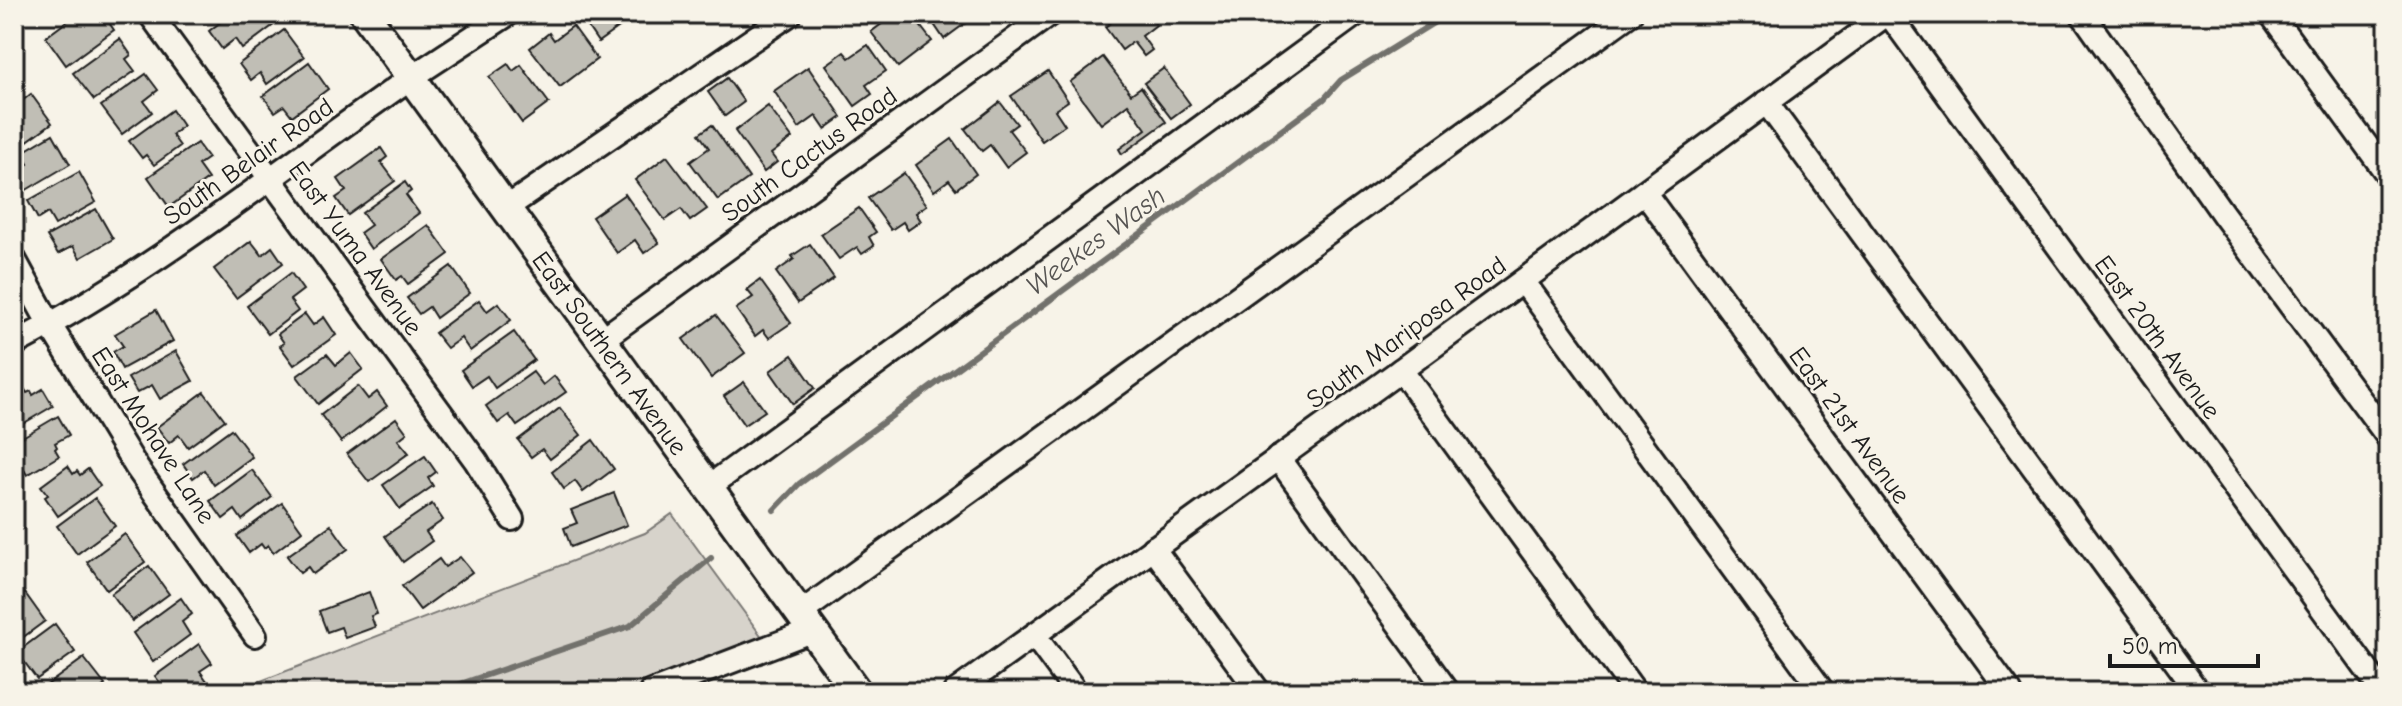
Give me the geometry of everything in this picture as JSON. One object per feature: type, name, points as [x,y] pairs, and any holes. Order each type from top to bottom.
[{"type":"main road","name":"East Southern Avenue","points":[[365,14],[857,692]]},
{"type":"street","name":"East Yuma Avenue","points":[[150,14],[476,461],[512,519]]},
{"type":"street","name":"South Belair Road","points":[[14,344],[133,277],[412,78],[508,14]]},
{"type":"street","points":[[506,208],[790,14]]},
{"type":"street","name":"South Cactus Road","points":[[601,340],[1050,14]]},
{"type":"street","points":[[707,488],[1356,14]]},
{"type":"street","points":[[651,692],[805,622],[1630,14]]},
{"type":"street","name":"South Mariposa Road","points":[[955,692],[1888,14]]},
{"type":"street","name":"East 20th Avenue","points":[[1888,14],[2383,692]]},
{"type":"street","points":[[2082,14],[2223,214],[2388,437]]},
{"type":"street","points":[[2271,14],[2388,175]]},
{"type":"street","points":[[1766,102],[2198,692]]},
{"type":"street","name":"East 21st Avenue","points":[[1644,192],[2010,692]]},
{"type":"street","name":"East Mohave Lane","points":[[14,259],[50,325],[137,468],[255,635]]},
{"type":"street","points":[[1523,281],[1823,692]]},
{"type":"street","points":[[1401,370],[1635,692]]},
{"type":"street","points":[[1278,458],[1448,692]]},
{"type":"street","points":[[1153,548],[1259,692]]},
{"type":"street","points":[[1034,635],[1076,692]]},
{"type":"shaded area","points":[[672,514],[765,641],[632,692],[232,692],[645,533]]},
{"type":"building","points":[[77,14],[85,14],[92,22],[103,14],[114,30],[66,65],[46,37]]},
{"type":"building","points":[[231,14],[268,14],[275,24],[242,49],[235,39],[222,49],[209,31]]},
{"type":"building","points":[[579,14],[625,14],[629,20],[598,42]]},
{"type":"building","points":[[895,14],[899,19],[911,14],[932,41],[898,67],[871,32]]},
{"type":"building","points":[[927,14],[978,14],[944,39]]},
{"type":"building","points":[[1122,14],[1148,14],[1156,25],[1142,36],[1152,50],[1144,56],[1133,42],[1122,50],[1105,27]]},
{"type":"building","points":[[573,26],[597,59],[560,87],[530,48],[549,33],[554,40]]},
{"type":"building","points":[[284,30],[304,57],[267,84],[260,73],[251,80],[239,64]]},
{"type":"building","points":[[120,39],[131,55],[126,59],[135,71],[94,100],[73,73]]},
{"type":"building","points":[[868,45],[886,71],[866,85],[872,94],[855,106],[826,65],[844,52],[849,58]]},
{"type":"building","points":[[1103,57],[1131,94],[1141,87],[1166,122],[1122,154],[1119,149],[1146,129],[1128,104],[1101,124],[1070,82]]},
{"type":"building","points":[[309,62],[328,89],[292,116],[284,106],[275,112],[263,96]]},
{"type":"building","points":[[508,64],[513,71],[521,65],[549,103],[522,123],[489,77]]},
{"type":"building","points":[[808,67],[842,117],[825,129],[816,116],[799,128],[774,91]]},
{"type":"building","points":[[1164,68],[1190,104],[1171,118],[1144,83]]},
{"type":"building","points":[[1048,71],[1068,101],[1055,110],[1065,125],[1042,141],[1011,96]]},
{"type":"building","points":[[146,74],[158,90],[144,101],[152,112],[122,134],[101,106]]},
{"type":"building","points":[[727,78],[744,102],[725,116],[708,92]]},
{"type":"building","points":[[31,94],[52,123],[15,150],[14,107]]},
{"type":"building","points":[[1000,102],[1017,124],[1009,130],[1026,152],[1006,167],[990,145],[982,151],[965,129]]},
{"type":"building","points":[[768,106],[792,138],[771,154],[777,162],[764,172],[735,131]]},
{"type":"building","points":[[172,110],[183,126],[172,135],[180,146],[154,165],[146,155],[142,158],[129,141]]},
{"type":"building","points":[[712,125],[749,178],[718,200],[690,162],[709,148],[699,134]]},
{"type":"building","points":[[53,134],[70,164],[23,192],[14,177],[14,172],[28,164],[21,153]]},
{"type":"building","points":[[952,139],[976,174],[956,189],[949,180],[934,191],[916,165]]},
{"type":"building","points":[[197,143],[208,158],[198,165],[208,179],[169,207],[148,177]]},
{"type":"building","points":[[381,148],[387,157],[381,162],[395,181],[348,215],[336,198],[346,191],[338,179]]},
{"type":"building","points":[[667,156],[707,209],[690,221],[681,209],[665,220],[635,180]]},
{"type":"building","points":[[79,172],[96,202],[55,225],[48,213],[38,219],[28,201]]},
{"type":"building","points":[[904,173],[927,205],[916,213],[921,221],[908,230],[903,222],[891,230],[868,198]]},
{"type":"building","points":[[405,182],[411,191],[406,195],[419,213],[371,249],[360,233],[371,225],[362,213]]},
{"type":"building","points":[[625,194],[659,243],[644,253],[635,240],[617,253],[592,217]]},
{"type":"building","points":[[859,208],[876,232],[869,237],[874,246],[862,254],[857,247],[839,259],[821,234]]},
{"type":"building","points":[[96,209],[113,239],[80,258],[73,246],[58,254],[47,236]]},
{"type":"building","points":[[428,225],[449,254],[408,284],[402,276],[396,280],[381,259]]},
{"type":"building","points":[[251,241],[262,255],[272,247],[283,263],[236,298],[214,269]]},
{"type":"building","points":[[810,244],[834,278],[798,303],[776,272]]},
{"type":"building","points":[[451,266],[470,293],[436,318],[429,307],[419,314],[407,298]]},
{"type":"building","points":[[291,273],[303,290],[290,300],[298,311],[268,334],[247,306]]},
{"type":"building","points":[[760,280],[791,323],[769,338],[763,330],[755,336],[736,309],[753,297],[747,290]]},
{"type":"building","points":[[479,300],[487,311],[498,303],[511,320],[470,351],[461,338],[447,348],[435,333]]},
{"type":"building","points":[[156,310],[173,341],[122,369],[113,352],[123,346],[115,334]]},
{"type":"building","points":[[305,314],[313,325],[324,317],[336,335],[294,365],[280,346],[284,343],[278,334]]},
{"type":"building","points":[[716,315],[745,353],[711,378],[683,339]]},
{"type":"building","points":[[514,332],[534,360],[495,388],[487,376],[472,386],[461,370]]},
{"type":"building","points":[[176,351],[193,381],[160,399],[152,385],[137,393],[128,378]]},
{"type":"building","points":[[351,353],[363,369],[318,404],[297,376],[327,354],[336,365]]},
{"type":"building","points":[[792,355],[815,388],[793,404],[770,371]]},
{"type":"building","points":[[533,372],[543,385],[554,376],[566,392],[517,426],[509,415],[498,423],[486,406]]},
{"type":"building","points":[[744,382],[765,411],[744,425],[724,396]]},
{"type":"building","points":[[22,385],[27,393],[31,391],[33,395],[43,389],[53,406],[14,429],[14,390]]},
{"type":"building","points":[[358,386],[368,399],[377,392],[387,406],[341,442],[321,415]]},
{"type":"building","points":[[204,392],[225,420],[188,447],[179,435],[169,443],[157,427]]},
{"type":"building","points":[[560,408],[581,435],[550,459],[542,449],[531,457],[518,440]]},
{"type":"building","points":[[58,416],[69,435],[55,443],[59,456],[27,475],[14,452],[14,442]]},
{"type":"building","points":[[396,418],[407,433],[398,440],[409,453],[369,482],[347,454]]},
{"type":"building","points":[[231,429],[252,457],[214,485],[204,470],[193,478],[183,464]]},
{"type":"building","points":[[593,440],[614,469],[583,492],[575,481],[564,489],[552,472]]},
{"type":"building","points":[[425,456],[436,472],[428,478],[433,486],[400,509],[383,485]]},
{"type":"building","points":[[68,466],[73,474],[77,471],[80,475],[88,469],[100,486],[58,516],[41,486]]},
{"type":"building","points":[[252,470],[272,497],[242,520],[235,510],[223,519],[210,501]]},
{"type":"building","points":[[614,493],[627,525],[571,547],[564,528],[577,523],[571,510]]},
{"type":"building","points":[[95,498],[115,526],[77,554],[57,526]]},
{"type":"building","points":[[282,503],[302,531],[273,553],[268,545],[264,548],[261,544],[249,553],[237,536]]},
{"type":"building","points":[[432,504],[443,520],[426,532],[432,541],[403,562],[385,536]]},
{"type":"building","points":[[331,525],[348,549],[313,574],[308,567],[300,573],[287,556]]},
{"type":"building","points":[[125,534],[145,562],[107,590],[87,562]]},
{"type":"building","points":[[460,557],[472,572],[420,610],[402,586],[439,559],[445,567]]},
{"type":"building","points":[[149,566],[169,594],[132,621],[111,594]]},
{"type":"building","points":[[369,592],[377,614],[371,616],[375,627],[345,638],[341,627],[327,632],[319,611]]},
{"type":"building","points":[[25,593],[45,621],[14,644],[14,601]]},
{"type":"building","points":[[181,598],[192,614],[182,622],[190,635],[153,662],[133,633]]},
{"type":"building","points":[[55,624],[75,652],[37,679],[17,652]]},
{"type":"building","points":[[199,644],[212,663],[200,671],[207,681],[192,692],[167,692],[155,676]]},
{"type":"building","points":[[84,658],[105,685],[96,692],[51,692],[47,685]]},
{"type":"waterway","name":"Weekes Wash","points":[[774,510],[799,484],[1324,99],[1341,80],[1448,14]]},
{"type":"waterway","name":"Weekes Wash","points":[[437,692],[630,626],[711,558]]}]
